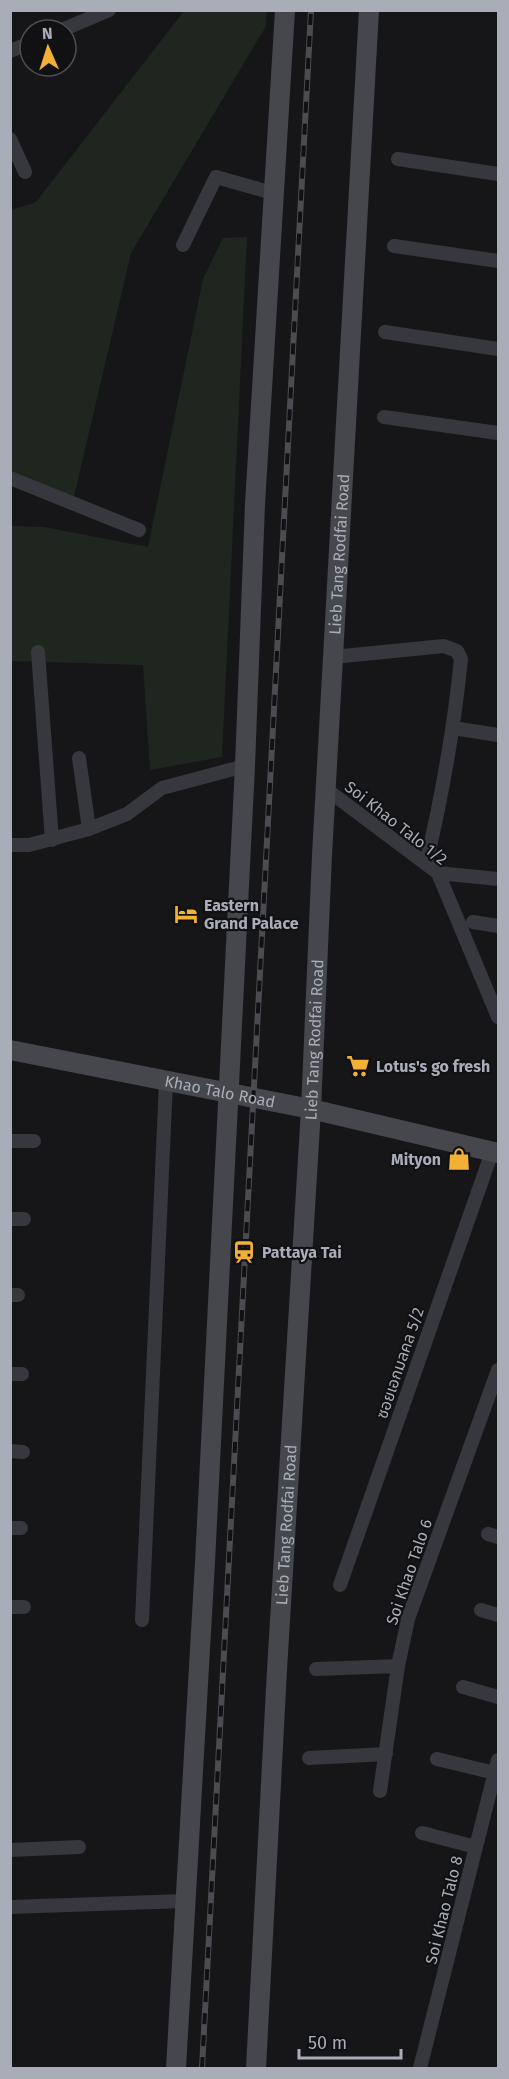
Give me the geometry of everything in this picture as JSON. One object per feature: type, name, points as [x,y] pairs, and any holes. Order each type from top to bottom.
[{"type":"street","points":[[78,23],[109,10]]},
{"type":"street","points":[[176,2068],[205,1562],[245,766],[255,504],[285,10]]},
{"type":"street","name":"Lieb Tang Rodfai Road","points":[[256,2068],[277,1670],[311,1109],[326,789],[369,10]]},
{"type":"street","points":[[10,139],[25,172]]},
{"type":"street","points":[[398,159],[498,174]]},
{"type":"street","points":[[183,245],[216,177],[273,193]]},
{"type":"street","points":[[394,246],[498,261]]},
{"type":"street","points":[[385,332],[498,349]]},
{"type":"street","points":[[384,417],[498,433]]},
{"type":"street","points":[[10,478],[139,530]]},
{"type":"street","points":[[333,657],[444,646],[457,651],[461,659],[441,802],[426,864]]},
{"type":"street","points":[[38,652],[52,840]]},
{"type":"street","points":[[453,728],[498,735]]},
{"type":"street","points":[[79,758],[89,828]]},
{"type":"street","points":[[10,845],[29,845],[89,828],[127,814],[162,788],[245,766]]},
{"type":"street","name":"Soi Khao Talo 1/2","points":[[326,789],[438,873],[498,1017]]},
{"type":"street","points":[[438,873],[498,879]]},
{"type":"street","points":[[473,922],[498,926]]},
{"type":"street","name":"Khao Talo Road","points":[[10,1050],[311,1109],[495,1152]]},
{"type":"street","points":[[142,1620],[166,1082]]},
{"type":"street","points":[[10,1141],[34,1141]]},
{"type":"street","name":"ซอยเอกมลคล 5/2","points":[[340,1584],[495,1152]]},
{"type":"street","name":"Soi Khao Talo 6","points":[[380,1791],[398,1666],[408,1619],[498,1370]]},
{"type":"street","points":[[481,1610],[498,1615]]},
{"type":"street","points":[[316,1669],[398,1666]]},
{"type":"street","points":[[463,1687],[498,1697]]},
{"type":"street","points":[[309,1758],[386,1754]]},
{"type":"street","points":[[437,1759],[497,1767]]},
{"type":"street","name":"Soi Khao Talo 8","points":[[420,2068],[497,1767]]},
{"type":"street","points":[[422,1833],[477,1847]]},
{"type":"street","points":[[10,1850],[79,1846]]},
{"type":"street","points":[[10,1907],[185,1901]]},
{"type":"shaded area","points":[[184,11],[267,11],[266,26],[131,253],[73,501],[11,473],[11,210],[36,202]]},
{"type":"shaded area","points":[[247,237],[222,757],[150,770],[143,665],[11,661],[11,526],[44,527],[148,547],[203,279],[223,238]]},
{"type":"railway","points":[[202,2068],[311,10]]},
{"type":"place","name":"Eastern Grand Palace","points":[[186,914]]},
{"type":"place","name":"Lotus's go fresh","points":[[358,1066]]},
{"type":"place","name":"Mityon","points":[[459,1159]]},
{"type":"place","name":"Pattaya Tai","points":[[244,1252]]}]
